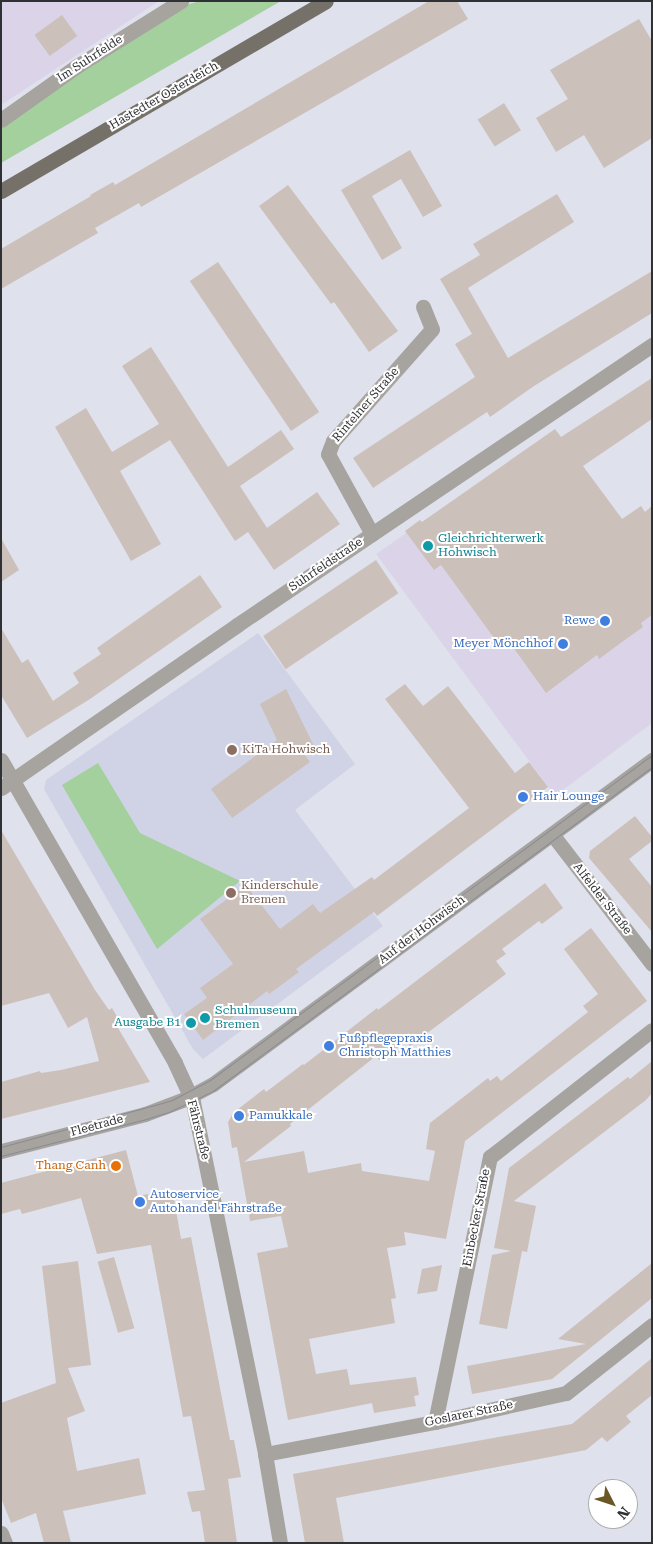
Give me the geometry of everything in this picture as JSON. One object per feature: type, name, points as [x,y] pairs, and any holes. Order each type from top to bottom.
[{"type":"main road","name":"Hastedter Osterdeich","points":[[1,191],[326,1]]},
{"type":"street","name":"Im Suhrfelde","points":[[1,120],[77,66],[181,1]]},
{"type":"street","name":"Rintelner Straße","points":[[372,534],[328,454],[333,441],[432,329],[423,308]]},
{"type":"street","name":"Suhrfeldstraße","points":[[7,785],[372,534],[652,345]]},
{"type":"street","name":"Fährstraße","points":[[1,760],[7,785],[175,1063],[190,1097],[198,1124],[265,1454],[280,1543]]},
{"type":"street","name":"Auf der Hohwisch","points":[[190,1097],[233,1071],[652,760]]},
{"type":"street","name":"Alfelder Straße","points":[[552,834],[652,964]]},
{"type":"street","name":"Einbecker Straße","points":[[436,1422],[490,1157],[652,1030]]},
{"type":"street","name":"Fleetrade","points":[[1,1151],[145,1114],[190,1097]]},
{"type":"street","name":"Goslarer Straße","points":[[265,1454],[436,1422],[566,1393],[652,1325]]},
{"type":"street","points":[[1,1534],[5,1543]]},
{"type":"shaded area","points":[[1,1],[159,1],[1,105]]},
{"type":"shaded area","points":[[555,430],[652,558],[652,723],[555,796],[376,554]]},
{"type":"shaded area","name":"Kinderschule Bremen","points":[[258,633],[355,764],[295,810],[383,926],[203,1059],[193,1049],[44,789],[46,780]]},
{"type":"green space","points":[[201,1],[281,1],[1,163],[1,130],[10,118],[93,62],[189,4]]},
{"type":"green space","points":[[98,763],[140,833],[240,881],[157,949],[62,785]]},
{"type":"building","points":[[429,1],[457,1],[468,19],[141,207],[139,203],[95,228],[98,233],[1,289],[1,249],[90,195],[113,182],[115,185]]},
{"type":"building","points":[[62,15],[77,36],[50,56],[34,35]]},
{"type":"building","points":[[639,19],[652,41],[652,138],[604,168],[584,135],[556,152],[536,118],[568,99],[550,70]]},
{"type":"building","points":[[504,103],[521,130],[495,147],[478,119]]},
{"type":"building","points":[[410,150],[442,206],[423,217],[401,179],[372,196],[402,248],[382,260],[341,190]]},
{"type":"building","points":[[288,185],[398,331],[369,352],[334,302],[331,304],[259,206]]},
{"type":"building","points":[[557,194],[574,222],[468,288],[508,358],[652,271],[652,313],[534,386],[490,417],[487,412],[373,488],[353,458],[475,377],[455,344],[472,334],[440,279],[480,255],[473,244]]},
{"type":"building","points":[[218,262],[319,412],[291,431],[190,281]]},
{"type":"building","points":[[151,347],[228,467],[281,430],[294,449],[240,486],[267,528],[317,492],[340,524],[274,570],[248,532],[235,541],[170,440],[120,471],[161,544],[131,561],[55,427],[86,408],[112,452],[159,424],[122,366]]},
{"type":"building","points":[[652,378],[652,419],[583,466],[622,519],[641,506],[645,512],[652,506],[652,615],[641,623],[643,627],[599,659],[597,655],[546,693],[510,643],[502,649],[441,565],[434,570],[405,531],[420,520],[422,522],[555,429],[561,437]]},
{"type":"building","points":[[1,538],[19,570],[1,582]]},
{"type":"building","points":[[376,560],[398,593],[286,669],[263,636]]},
{"type":"building","points":[[200,575],[222,607],[90,699],[27,738],[1,695],[1,628],[22,663],[28,659],[53,701],[79,683],[73,673],[101,654],[97,648]]},
{"type":"building","points":[[405,684],[423,706],[448,686],[515,773],[529,762],[548,787],[377,916],[374,912],[296,969],[299,972],[269,994],[267,991],[203,1040],[184,1014],[207,998],[200,988],[233,964],[200,919],[246,885],[280,929],[313,904],[320,913],[372,877],[374,880],[469,808],[385,699]]},
{"type":"building","points":[[286,689],[314,746],[304,754],[310,762],[232,818],[211,789],[277,740],[260,704]]},
{"type":"building","points":[[635,816],[652,837],[652,841],[629,859],[652,887],[652,932],[589,858],[590,851]]},
{"type":"building","points":[[1,830],[95,990],[109,1010],[112,1008],[123,1027],[118,1028],[150,1082],[1,1119],[1,1082],[40,1071],[41,1073],[61,1070],[99,1061],[87,1017],[68,1028],[49,993],[1,1006]]},
{"type":"building","points":[[545,883],[563,908],[542,924],[539,921],[502,949],[506,954],[496,961],[506,974],[410,1046],[406,1041],[380,1061],[376,1056],[244,1162],[304,1151],[308,1173],[361,1163],[362,1171],[429,1181],[435,1151],[426,1149],[430,1123],[488,1078],[490,1081],[497,1076],[501,1081],[588,1012],[583,1006],[598,994],[564,949],[591,928],[647,1001],[465,1141],[446,1239],[404,1232],[406,1245],[387,1248],[396,1298],[391,1299],[395,1323],[309,1339],[316,1374],[347,1369],[350,1385],[416,1377],[419,1395],[414,1396],[416,1406],[374,1413],[372,1403],[288,1420],[257,1253],[288,1247],[281,1216],[250,1221],[237,1147],[232,1148],[228,1122],[233,1113],[264,1089],[266,1092],[304,1065]]},
{"type":"building","points":[[652,1061],[652,1093],[646,1100],[514,1201],[536,1206],[527,1252],[522,1251],[507,1329],[479,1324],[492,1255],[511,1251],[494,1248],[509,1168],[628,1077],[630,1079]]},
{"type":"building","points":[[126,1150],[138,1196],[148,1194],[149,1198],[173,1193],[181,1239],[191,1237],[230,1440],[234,1440],[241,1477],[228,1479],[237,1543],[205,1543],[200,1511],[192,1512],[187,1492],[205,1490],[191,1416],[183,1417],[151,1245],[97,1254],[81,1198],[22,1214],[20,1209],[1,1214],[1,1183]]},
{"type":"building","points":[[114,1257],[134,1328],[118,1333],[98,1262]]},
{"type":"building","points":[[78,1261],[91,1365],[68,1368],[85,1411],[67,1418],[77,1471],[139,1458],[146,1494],[63,1511],[71,1543],[44,1543],[36,1513],[11,1523],[1,1498],[1,1403],[56,1383],[42,1266]]},
{"type":"building","points":[[652,1263],[652,1298],[552,1379],[472,1394],[467,1366],[586,1344],[558,1339]]},
{"type":"building","points":[[442,1265],[437,1291],[417,1294],[422,1269]]},
{"type":"building","points":[[652,1358],[652,1395],[626,1416],[631,1422],[607,1442],[602,1437],[586,1450],[336,1498],[344,1543],[305,1543],[293,1474],[572,1424]]},
{"type":"tram line","points":[[1,1147],[172,1100],[210,1080],[652,755]]},
{"type":"tram line","points":[[1,1156],[169,1112],[213,1091],[652,767]]},
{"type":"place","name":"Gleichrichterwerk Hohwisch","points":[[428,546]]},
{"type":"place","name":"Rewe","points":[[605,621]]},
{"type":"place","name":"Meyer Mönchhof","points":[[563,644]]},
{"type":"place","name":"KiTa Hohwisch","points":[[232,750]]},
{"type":"place","name":"Hair Lounge","points":[[523,797]]},
{"type":"place","name":"Kinderschule Bremen","points":[[231,893]]},
{"type":"place","name":"Schulmuseum Bremen","points":[[205,1018]]},
{"type":"place","name":"Ausgabe B1","points":[[191,1023]]},
{"type":"place","name":"Fußpflegepraxis Christoph Matthies","points":[[329,1046]]},
{"type":"place","name":"Pamukkale","points":[[239,1116]]},
{"type":"place","name":"Thang Canh","points":[[116,1166]]},
{"type":"place","name":"Autoservice Autohandel Fährstraße","points":[[140,1202]]}]
